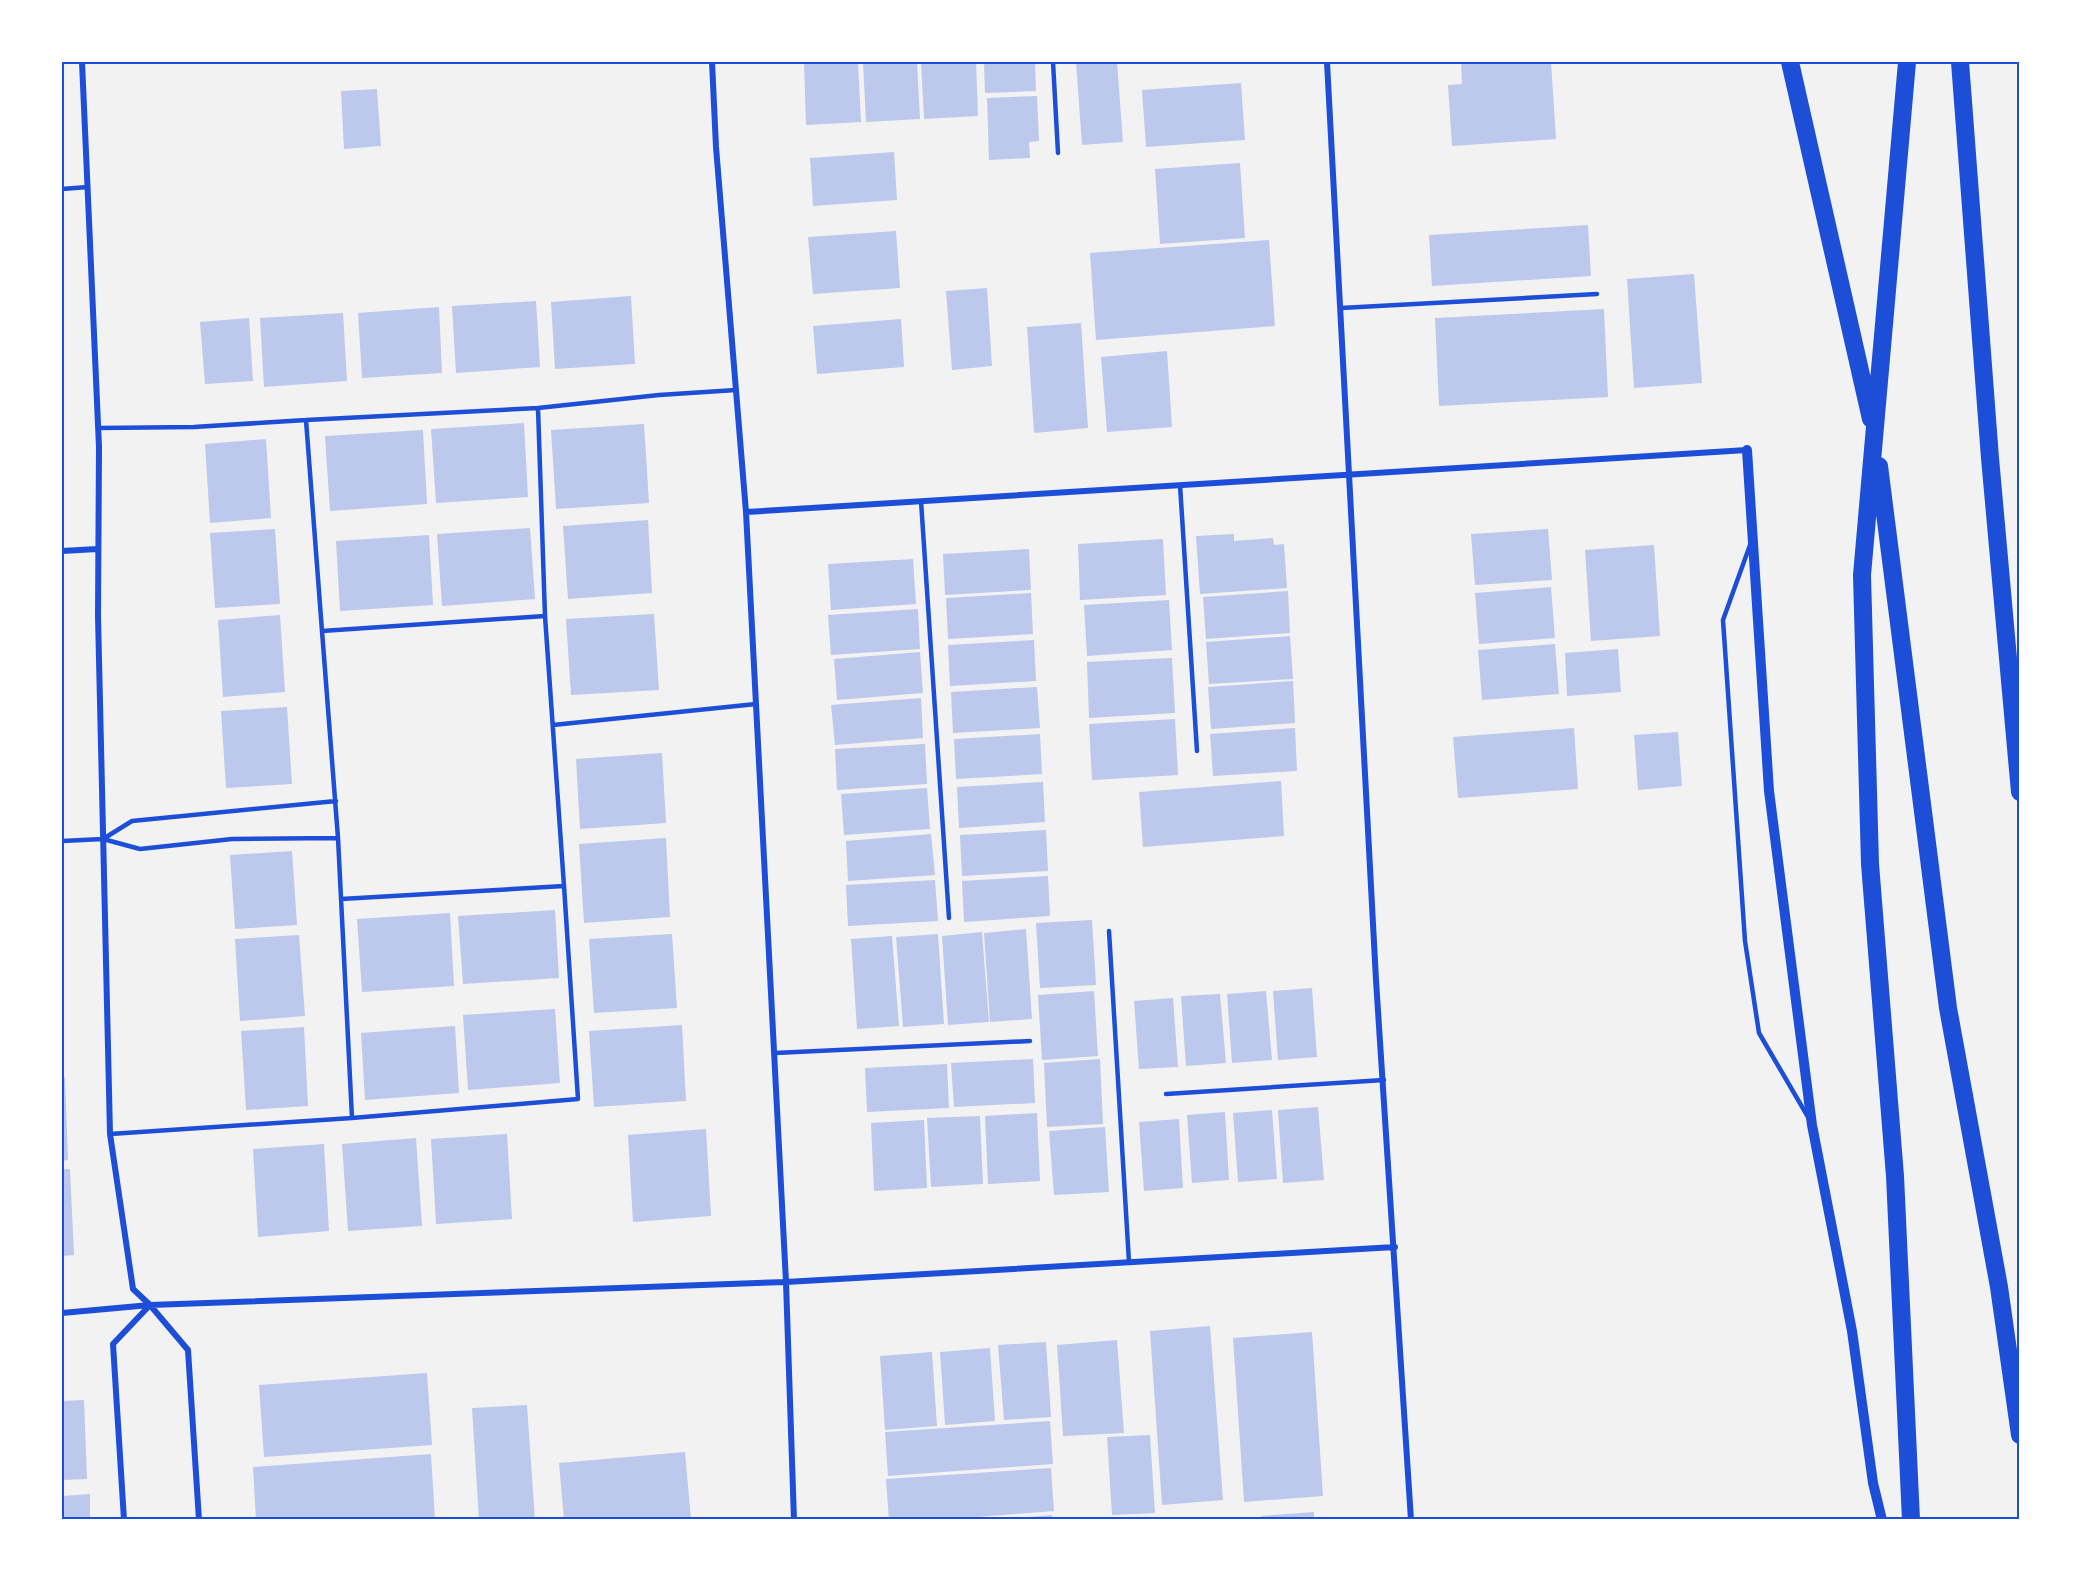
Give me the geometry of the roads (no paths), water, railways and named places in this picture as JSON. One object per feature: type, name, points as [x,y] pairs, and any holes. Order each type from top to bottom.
[{"type":"highway","points":[[1907,62],[1863,575],[1870,864],[1895,1176],[1911,1520]]},
{"type":"highway","points":[[1960,62],[1990,458],[2019,792]]},
{"type":"highway","points":[[1791,64],[1876,440],[1948,1008],[1999,1287],[2019,1435]]},
{"type":"street","points":[[82,62],[98,428],[97,549],[110,1134],[133,1289],[150,1305],[188,1350],[199,1520]]},
{"type":"street","points":[[712,62],[716,147],[746,512],[786,1282],[794,1520]]},
{"type":"street","points":[[1327,62],[1351,473],[1376,980],[1411,1520]]},
{"type":"street","points":[[746,512],[1747,450],[1769,791],[1812,1125],[1852,1331],[1873,1482],[1882,1520]]},
{"type":"street","points":[[62,551],[97,549]]},
{"type":"street","points":[[62,1313],[150,1305],[786,1282],[1395,1247]]},
{"type":"street","points":[[124,1520],[113,1344],[150,1305]]},
{"type":"lane","points":[[1053,62],[1058,153]]},
{"type":"lane","points":[[62,189],[88,187]]},
{"type":"lane","points":[[1341,308],[1597,294]]},
{"type":"lane","points":[[98,428],[194,427],[538,408],[659,395],[736,390]]},
{"type":"lane","points":[[110,1134],[352,1118],[578,1099],[545,616],[538,408]]},
{"type":"lane","points":[[306,420],[336,801],[352,1118]]},
{"type":"lane","points":[[1180,485],[1197,751]]},
{"type":"lane","points":[[921,501],[949,918]]},
{"type":"lane","points":[[1753,537],[1723,620],[1745,941],[1760,1033],[1812,1125]]},
{"type":"lane","points":[[322,631],[545,616]]},
{"type":"lane","points":[[553,725],[756,704]]},
{"type":"lane","points":[[103,839],[132,821],[336,801]]},
{"type":"lane","points":[[62,841],[103,839],[140,849],[232,839],[338,838]]},
{"type":"lane","points":[[341,899],[564,886]]},
{"type":"lane","points":[[1109,931],[1129,1262]]},
{"type":"lane","points":[[775,1053],[1030,1041]]},
{"type":"lane","points":[[1167,1094],[1383,1080]]}]
